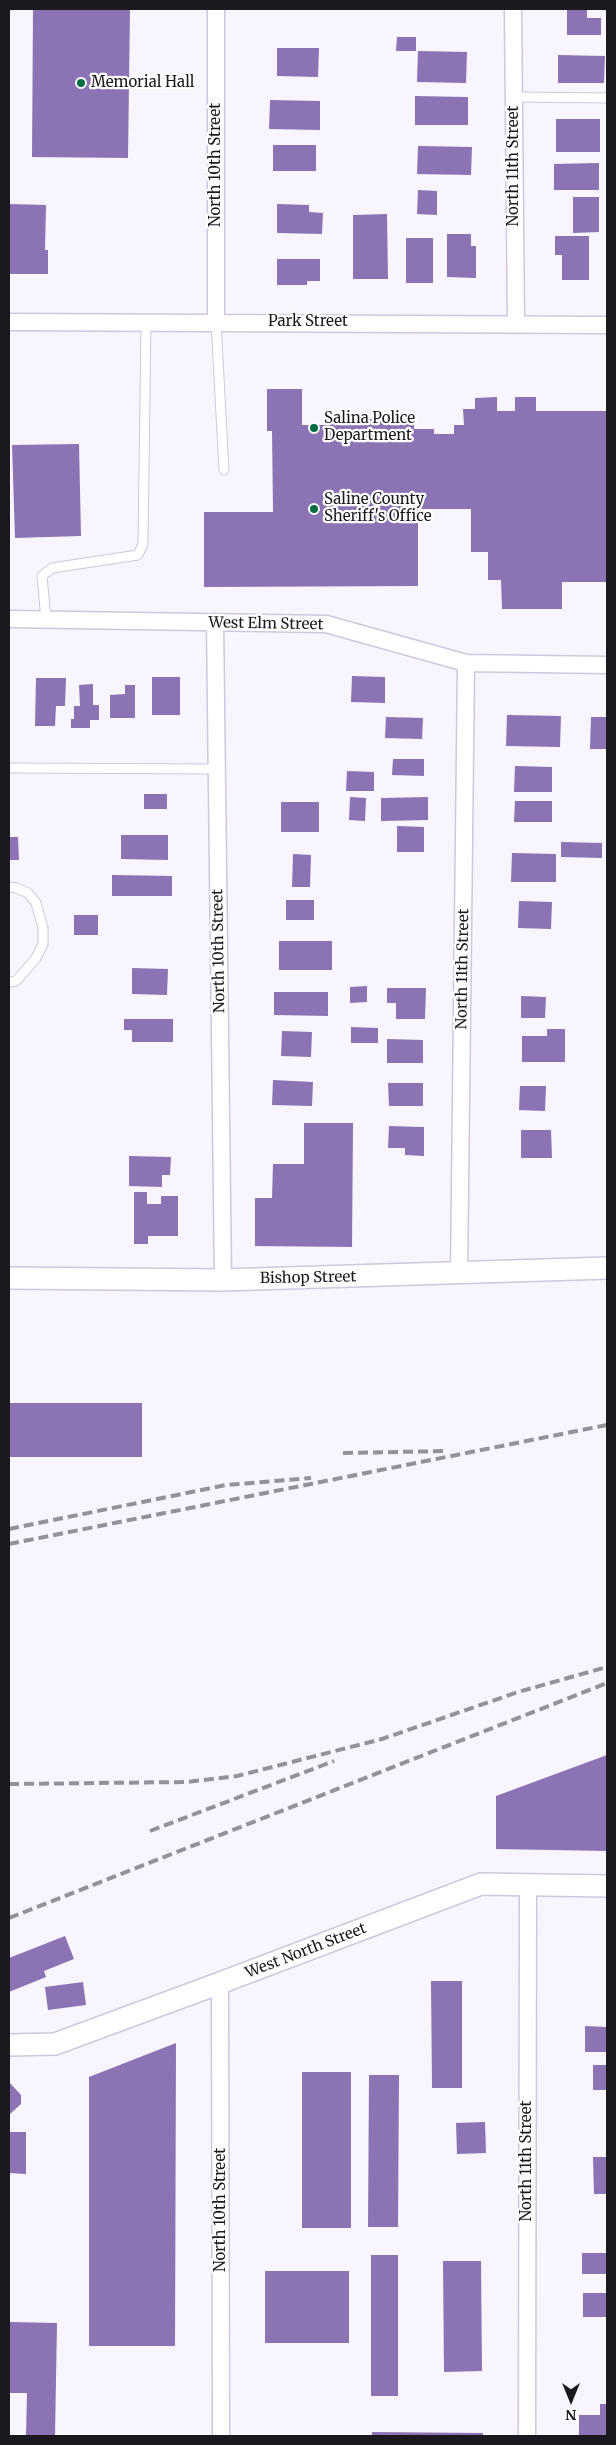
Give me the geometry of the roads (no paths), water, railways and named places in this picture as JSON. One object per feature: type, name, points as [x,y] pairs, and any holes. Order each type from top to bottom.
[{"type":"street","name":"North 10th Street","points":[[216,9],[216,322]]},
{"type":"street","name":"North 11th Street","points":[[513,9],[516,324]]},
{"type":"street","name":"Park Street","points":[[9,322],[607,324]]},
{"type":"street","name":"West Elm Street","points":[[9,620],[326,624],[466,663],[607,665]]},
{"type":"street","name":"North 10th Street","points":[[216,622],[223,1280]]},
{"type":"street","name":"North 11th Street","points":[[459,1274],[466,663]]},
{"type":"street","name":"Bishop Street","points":[[9,1278],[223,1280],[607,1268]]},
{"type":"street","name":"West North Street","points":[[9,2044],[55,2044],[481,1884],[607,1886]]},
{"type":"street","name":"North 11th Street","points":[[526,2436],[528,1886]]},
{"type":"street","name":"North 10th Street","points":[[220,1983],[221,2436]]},
{"type":"lane","points":[[514,97],[607,98]]},
{"type":"lane","points":[[46,620],[42,576],[52,568],[138,555],[143,544],[146,322]]},
{"type":"lane","points":[[216,322],[224,470]]},
{"type":"lane","points":[[9,768],[217,769]]},
{"type":"lane","points":[[9,888],[16,888],[28,893],[36,903],[43,928],[43,944],[36,958],[16,981],[9,982]]},
{"type":"railway","points":[[9,1544],[607,1425]]},
{"type":"railway","points":[[343,1453],[448,1451]]},
{"type":"railway","points":[[9,1529],[226,1485],[311,1478]]},
{"type":"railway","points":[[9,1784],[186,1782],[237,1776],[382,1739],[518,1692],[607,1667]]},
{"type":"railway","points":[[9,1918],[607,1683]]},
{"type":"railway","points":[[150,1831],[334,1761]]},
{"type":"place","name":"Memorial Hall","points":[[81,83]]},
{"type":"place","name":"Salina Police Department","points":[[314,428]]},
{"type":"place","name":"Saline County Sheriff's Office","points":[[314,509]]}]
